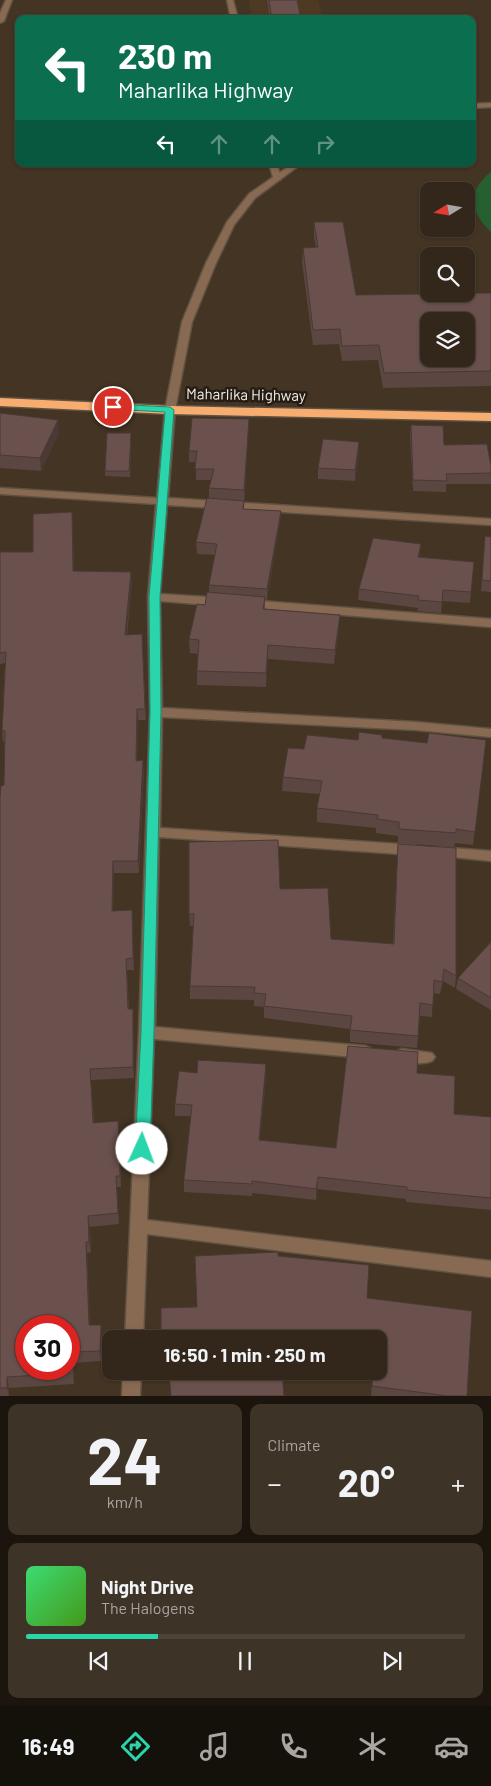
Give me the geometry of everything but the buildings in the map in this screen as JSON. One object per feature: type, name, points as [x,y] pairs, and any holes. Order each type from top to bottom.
[{"type":"highway","name":"Maharlika Highway","points":[[0,402],[170,410],[491,417]]},
{"type":"street","points":[[0,21],[10,0]]},
{"type":"street","points":[[230,0],[234,15]]},
{"type":"street","points":[[476,106],[491,105]]},
{"type":"street","points":[[274,167],[277,178]]},
{"type":"street","points":[[134,1330],[148,1032],[156,712],[154,597],[170,410],[187,322],[211,263],[230,224],[252,196],[293,167]]},
{"type":"street","points":[[0,492],[161,500],[491,522]]},
{"type":"street","points":[[154,597],[491,623]]},
{"type":"street","points":[[156,712],[416,726],[491,733]]},
{"type":"street","points":[[152,832],[491,856]]},
{"type":"street","points":[[148,1032],[427,1057]]},
{"type":"street","points":[[139,1226],[491,1269]]},
{"type":"street","points":[[131,1396],[132,1380]]},
{"type":"shaded area","points":[[249,0],[318,0],[322,15],[251,15]]},
{"type":"green space","points":[[491,172],[491,232],[475,209],[475,192],[483,179]]},
{"type":"route","points":[[113,407],[170,410],[154,597],[156,712],[148,1032],[142,1149]]}]
